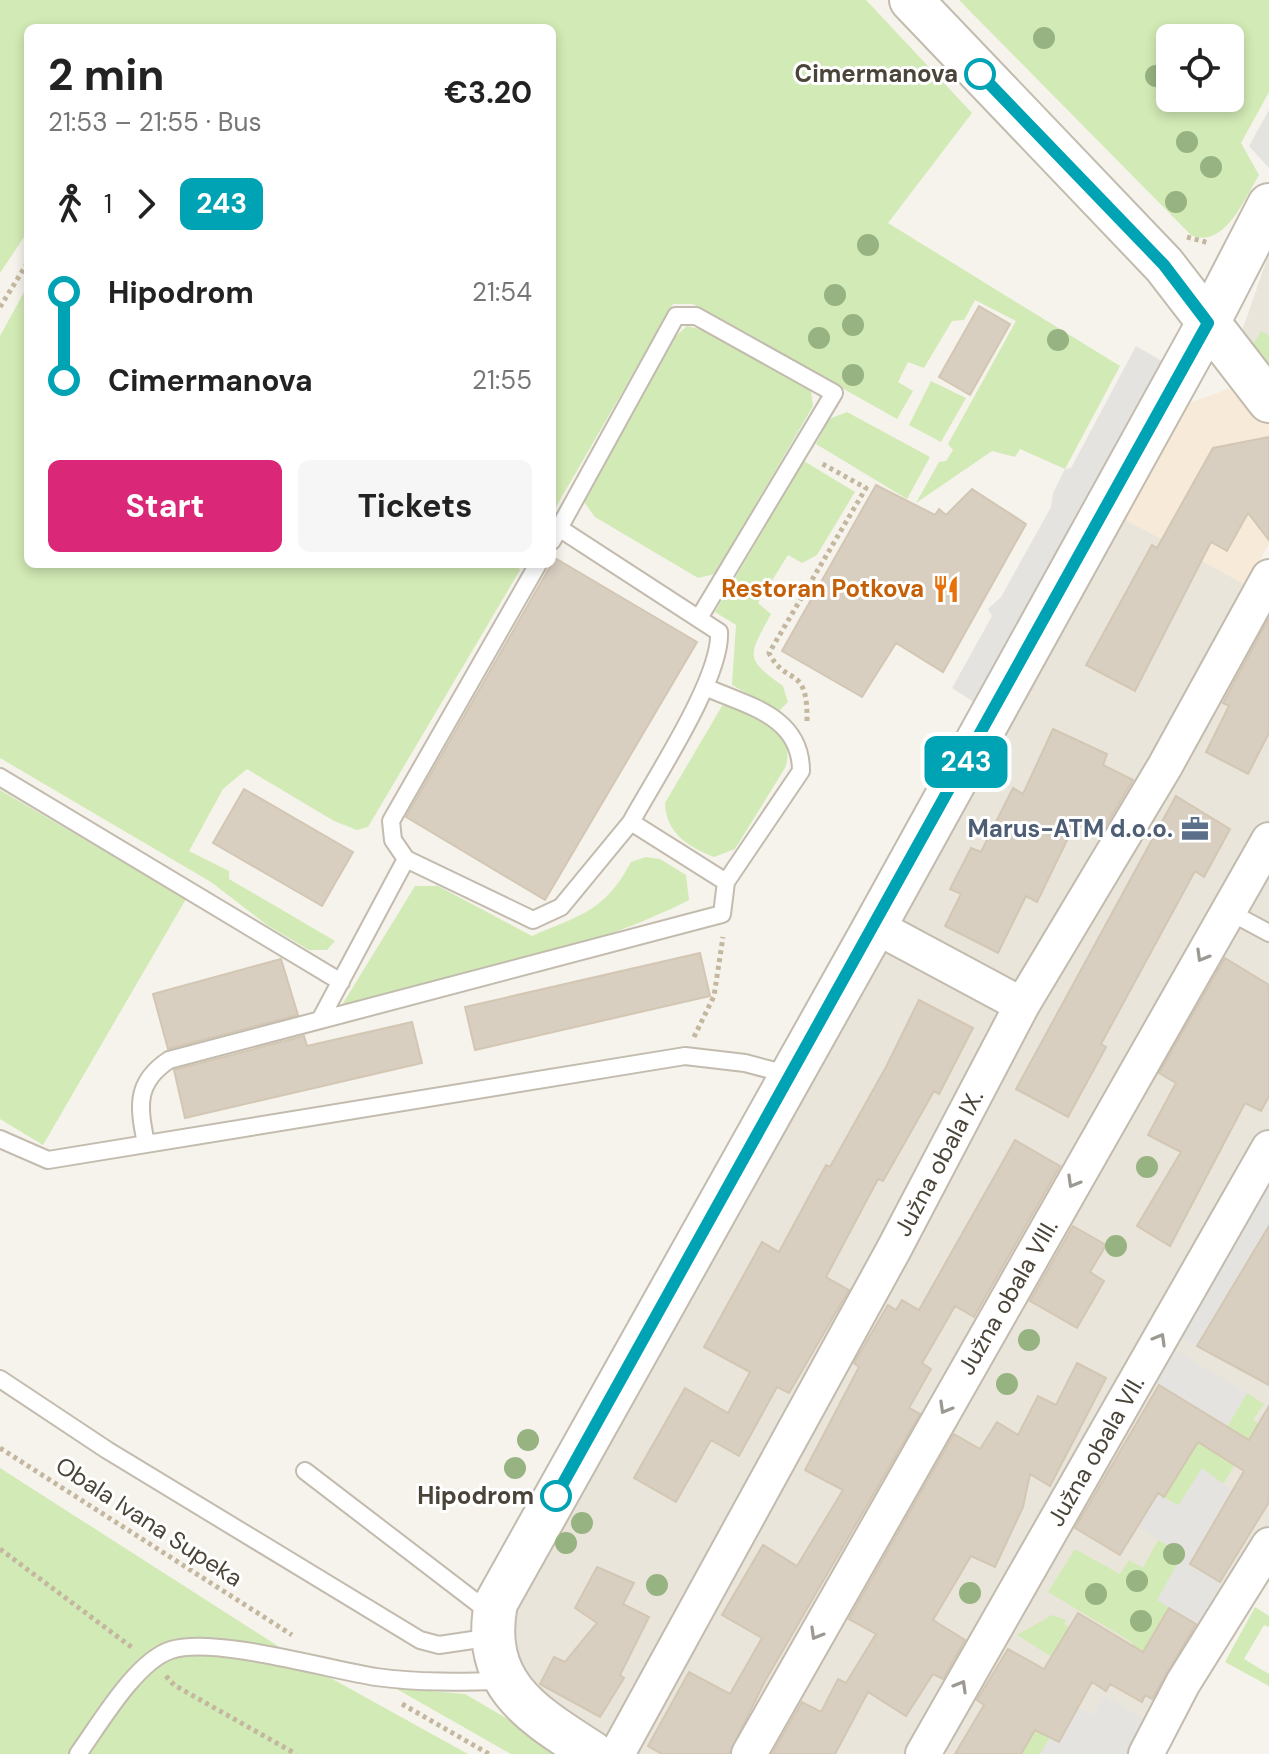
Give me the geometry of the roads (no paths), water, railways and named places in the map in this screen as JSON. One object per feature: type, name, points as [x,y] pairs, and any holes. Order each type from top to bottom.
[{"type":"street","points":[[911,0],[1164,265],[1269,401]]},
{"type":"street","points":[[594,1754],[537,1717],[517,1699],[506,1681],[494,1626],[507,1582],[875,926],[1208,323],[1269,205]]},
{"type":"street","name":"Južna obala IX.","points":[[617,1754],[894,1249],[1022,1005],[1165,766],[1269,577]]},
{"type":"street","name":"Južna obala VIII.","points":[[749,1754],[1269,840]]},
{"type":"street","points":[[875,926],[1022,1005]]},
{"type":"street","name":"Južna obala VII.","points":[[923,1754],[1269,1148]]},
{"type":"street","points":[[1146,1754],[1183,1683],[1269,1545]]},
{"type":"lane","points":[[536,568],[391,821],[393,840],[406,859],[533,920],[561,907],[631,822],[705,687],[720,645],[719,632],[699,618],[556,535],[676,316],[696,316],[834,393],[699,618]]},
{"type":"lane","points":[[146,1144],[138,1107],[154,1070],[169,1060],[722,914],[726,882],[801,771],[801,749],[793,734],[778,720],[705,687]]},
{"type":"lane","points":[[0,777],[341,982]]},
{"type":"lane","points":[[631,822],[726,882]]},
{"type":"lane","points":[[320,1020],[406,859]]},
{"type":"lane","points":[[1228,911],[1269,933]]},
{"type":"lane","points":[[0,1139],[48,1160],[685,1056],[745,1063],[791,1075]]},
{"type":"lane","points":[[0,1379],[107,1450],[420,1640],[439,1645],[494,1626]]},
{"type":"lane","points":[[305,1471],[494,1626]]},
{"type":"lane","points":[[78,1754],[132,1682],[170,1650],[216,1645],[380,1677],[438,1683],[506,1681]]},
{"type":"place","name":"Cimermanova","points":[[980,74]]},
{"type":"place","name":"Restoran Potkova","points":[[946,589]]},
{"type":"place","name":"Marus-ATM d.o.o.","points":[[1195,829]]},
{"type":"place","name":"Hipodrom","points":[[556,1496]]}]
